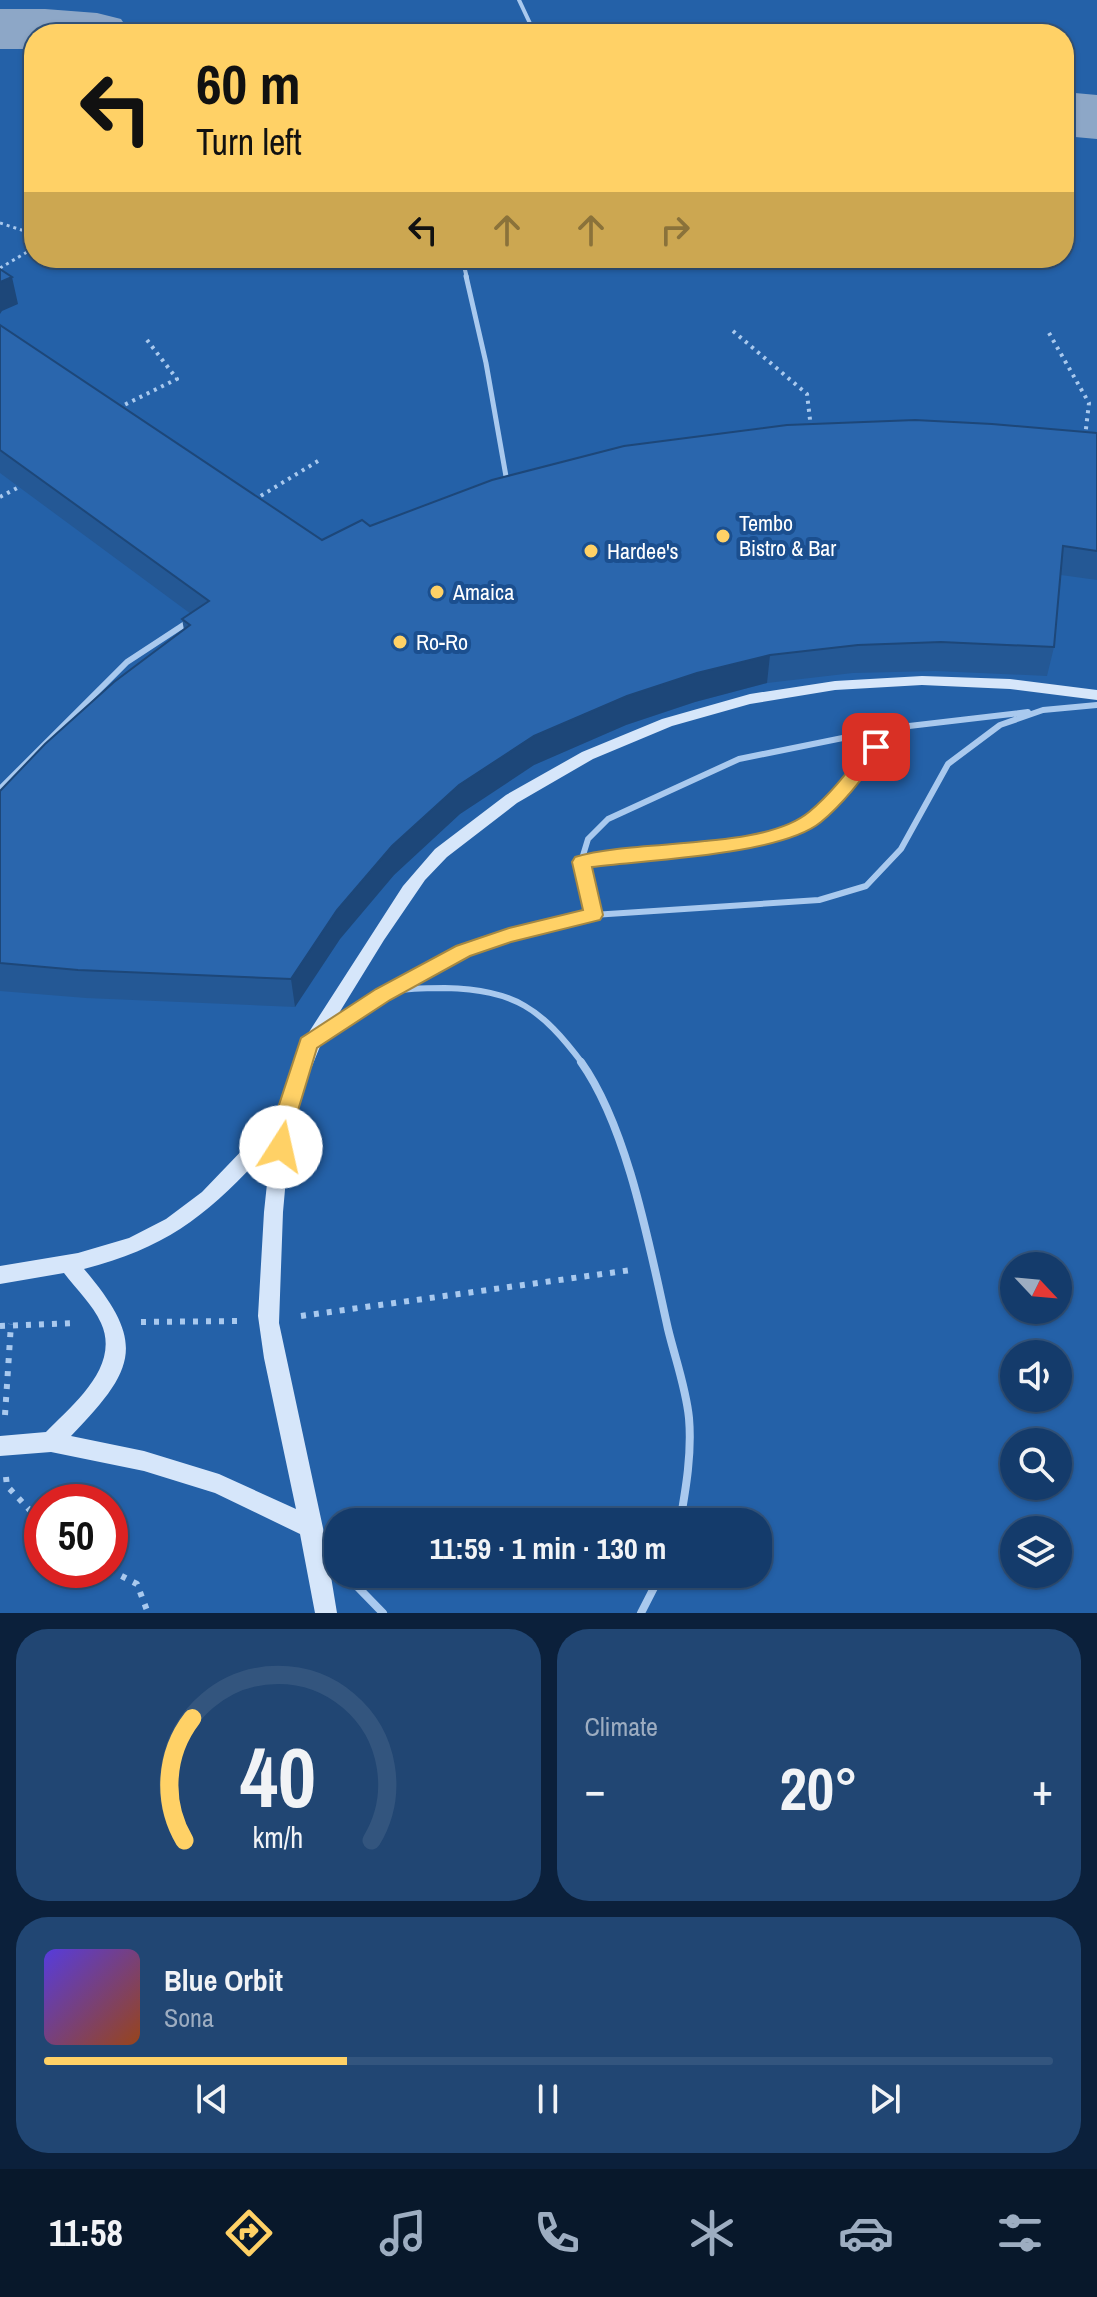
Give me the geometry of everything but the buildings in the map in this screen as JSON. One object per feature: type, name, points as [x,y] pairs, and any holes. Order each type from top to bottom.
[{"type":"main road","points":[[326,1613],[312,1528],[269,1321],[273,1207],[286,1117],[308,1044],[383,927],[439,855],[533,782],[609,743],[703,709],[767,695],[861,682],[976,680],[1097,695]]},
{"type":"main road","points":[[0,1275],[69,1265],[154,1236],[206,1200],[286,1117]]},
{"type":"main road","points":[[51,1442],[109,1375],[119,1347],[112,1322],[69,1265]]},
{"type":"main road","points":[[0,1446],[51,1442],[144,1461],[219,1484],[312,1528]]},
{"type":"lane","points":[[519,0],[530,24]]},
{"type":"lane","points":[[464,268],[486,363],[507,483]]},
{"type":"lane","points":[[494,487],[523,481]]},
{"type":"lane","points":[[0,789],[127,662],[195,617]]},
{"type":"lane","points":[[593,915],[581,862],[588,839],[608,819],[739,759],[892,728],[1097,705]]},
{"type":"lane","points":[[308,1044],[383,995],[463,951],[509,935],[593,915],[819,900],[866,886],[901,849],[948,764],[1000,725],[1043,710]]},
{"type":"lane","points":[[581,862],[769,839],[813,819],[846,786],[892,728]]},
{"type":"lane","points":[[383,995],[480,986],[512,994],[544,1018],[570,1045],[598,1088],[620,1141],[654,1267],[689,1418],[689,1471],[682,1508]]},
{"type":"lane","points":[[312,1528],[324,1545]]},
{"type":"lane","points":[[359,1588],[383,1613]]},
{"type":"lane","points":[[641,1613],[654,1588]]},
{"type":"path","points":[[0,223],[24,231]]},
{"type":"path","points":[[0,268],[24,254]]},
{"type":"path","points":[[733,331],[807,394],[812,437]]},
{"type":"path","points":[[1049,333],[1089,403],[1084,445]]},
{"type":"path","points":[[113,410],[177,379],[147,340]]},
{"type":"path","points":[[250,502],[318,461]]},
{"type":"path","points":[[0,497],[19,487]]},
{"type":"path","points":[[0,1326],[269,1321],[654,1267]]},
{"type":"path","points":[[128,1579],[137,1584],[148,1613]]},
{"type":"shaded area","points":[[0,0],[1097,0],[1097,1613],[0,1613]]},
{"type":"taxiway","points":[[0,29],[24,29]]},
{"type":"taxiway","points":[[1074,115],[1097,117]]},
{"type":"place","name":"Tembo Bistro & Bar","points":[[723,536]]},
{"type":"place","name":"Hardee's","points":[[591,551]]},
{"type":"place","name":"Amaica","points":[[437,592]]},
{"type":"place","name":"Ro-Ro","points":[[400,642]]},
{"type":"route","points":[[281,1147],[286,1117],[308,1044],[383,995],[463,951],[509,935],[593,915],[581,862],[769,839],[813,819],[846,786],[876,747]]}]
